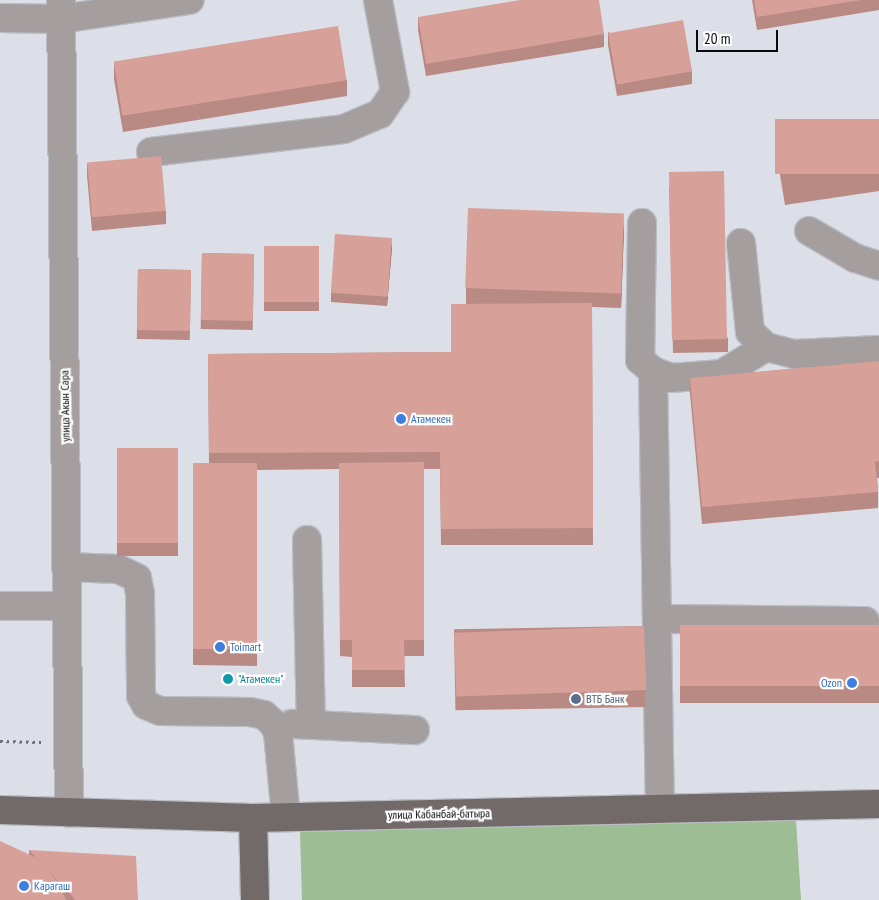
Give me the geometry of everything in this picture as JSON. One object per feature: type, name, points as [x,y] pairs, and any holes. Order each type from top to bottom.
[{"type":"main road","name":"улица Кабанбай-батыра","points":[[0,810],[286,818],[879,804]]},
{"type":"main road","points":[[253,818],[255,900]]},
{"type":"street","points":[[0,18],[61,10],[190,0]]},
{"type":"street","points":[[151,152],[344,129],[380,114],[395,92],[378,0]]},
{"type":"street","name":"улица Акын Сара","points":[[61,10],[67,606],[66,742],[69,812]]},
{"type":"street","points":[[642,222],[640,360],[653,371],[671,378],[722,374],[766,347]]},
{"type":"street","points":[[809,231],[855,258],[879,266]]},
{"type":"street","points":[[741,243],[750,332],[766,347],[794,354],[879,350]]},
{"type":"street","points":[[653,371],[660,810]]},
{"type":"street","points":[[307,540],[310,725]]},
{"type":"street","points":[[66,567],[118,569],[137,578],[140,593],[142,696],[146,705],[160,710],[250,712],[264,715],[274,723],[278,733],[286,818]]},
{"type":"street","points":[[0,606],[67,606]]},
{"type":"street","points":[[657,619],[865,620]]},
{"type":"street","points":[[274,723],[415,730]]},
{"type":"path","points":[[0,741],[66,742]]},
{"type":"green space","points":[[796,820],[801,900],[302,900],[300,831]]},
{"type":"building","points":[[520,0],[599,0],[604,34],[426,64],[418,17]]},
{"type":"building","points":[[754,0],[861,0],[757,17]]},
{"type":"building","points":[[683,20],[692,71],[617,84],[608,33]]},
{"type":"building","points":[[338,26],[347,80],[122,116],[114,62]]},
{"type":"building","points":[[775,119],[879,119],[879,174],[775,174]]},
{"type":"building","points":[[161,156],[166,211],[92,217],[87,162]]},
{"type":"building","points":[[724,171],[727,339],[672,340],[669,172]]},
{"type":"building","points":[[468,208],[624,213],[621,293],[465,288]]},
{"type":"building","points":[[335,234],[392,238],[388,297],[331,293]]},
{"type":"building","points":[[264,246],[319,246],[319,302],[264,302]]},
{"type":"building","points":[[202,253],[254,254],[253,321],[201,320]]},
{"type":"building","points":[[138,269],[191,270],[190,331],[137,330]]},
{"type":"building","name":"Атамекен","points":[[592,303],[593,528],[441,529],[440,452],[209,453],[208,354],[451,352],[451,304]]},
{"type":"building","points":[[879,361],[879,461],[875,462],[878,492],[702,507],[690,378]]},
{"type":"building","points":[[117,448],[178,448],[178,543],[117,543]]},
{"type":"building","points":[[424,462],[424,640],[404,640],[405,670],[352,670],[352,640],[340,640],[339,463]]},
{"type":"building","points":[[193,463],[257,463],[257,649],[193,649]]},
{"type":"building","points":[[680,625],[879,625],[879,686],[680,686]]},
{"type":"building","points":[[644,626],[646,690],[456,697],[454,633]]},
{"type":"building","points":[[0,841],[37,858],[58,882],[66,900],[0,900]]},
{"type":"building","points":[[29,850],[136,856],[138,900],[74,900]]},
{"type":"place","name":"Атамекен","points":[[401,419]]},
{"type":"place","name":"Toimart","points":[[220,647]]},
{"type":"place","name":"\"Атамекен\"","points":[[228,679]]},
{"type":"place","name":"Ozon","points":[[852,683]]},
{"type":"place","name":"ВТБ Банк","points":[[576,699]]},
{"type":"place","name":"Карагаш","points":[[24,886]]}]
